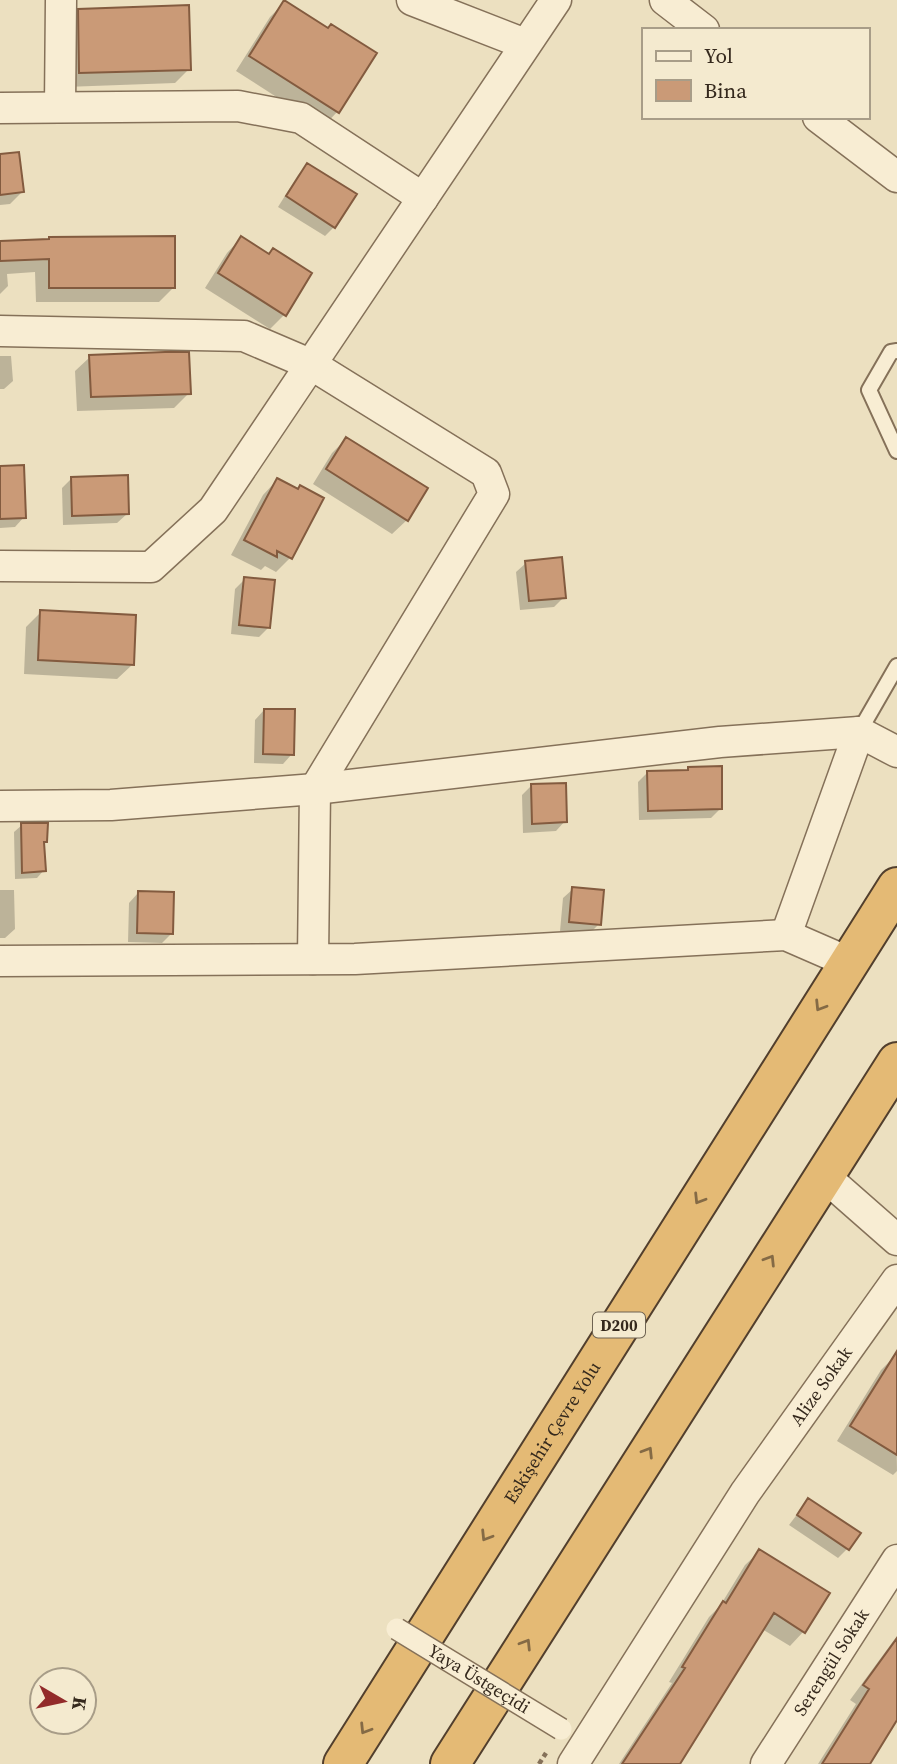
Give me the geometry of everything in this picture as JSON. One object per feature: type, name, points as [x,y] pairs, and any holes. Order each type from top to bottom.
[{"type":"highway","name":"Eskişehir Çevre Yolu","points":[[343,1764],[897,887]]},
{"type":"highway","points":[[450,1764],[897,1062]]},
{"type":"street","points":[[60,107],[61,0]]},
{"type":"street","points":[[412,0],[525,44]]},
{"type":"street","points":[[0,566],[152,567],[214,510],[556,0]]},
{"type":"street","points":[[665,0],[701,28]]},
{"type":"street","points":[[0,108],[238,106],[301,118],[423,198]]},
{"type":"street","points":[[821,119],[897,177]]},
{"type":"street","points":[[0,331],[244,336],[313,365],[486,473],[494,494],[315,789],[313,959]]},
{"type":"street","points":[[786,934],[859,732]]},
{"type":"street","points":[[0,806],[111,805],[315,789],[720,742],[859,732],[897,752]]},
{"type":"street","points":[[0,961],[369,958],[786,934],[848,962]]},
{"type":"street","points":[[823,1175],[897,1240]]},
{"type":"street","name":"Alize Sokak","points":[[586,1759],[745,1493],[897,1280]]},
{"type":"street","name":"Serengül Sokak","points":[[766,1764],[897,1560]]},
{"type":"street","name":"Yaya Üstgeçidi","points":[[397,1629],[561,1729]]},
{"type":"lane","points":[[897,351],[891,352],[869,390],[897,451]]},
{"type":"lane","points":[[859,732],[897,666]]},
{"type":"building","points":[[284,0],[328,28],[331,24],[377,53],[339,113],[249,56]]},
{"type":"building","points":[[189,5],[191,70],[79,73],[78,9]]},
{"type":"building","points":[[19,152],[24,192],[0,195],[0,154]]},
{"type":"building","points":[[307,163],[357,194],[335,228],[286,196]]},
{"type":"building","points":[[175,236],[175,288],[49,288],[49,259],[0,261],[0,241],[49,237]]},
{"type":"building","points":[[241,236],[269,254],[273,248],[312,273],[286,316],[218,273]]},
{"type":"building","points":[[189,352],[191,394],[91,397],[89,355]]},
{"type":"building","points":[[346,437],[428,488],[408,521],[326,469]]},
{"type":"building","points":[[24,465],[26,518],[0,519],[0,466]]},
{"type":"building","points":[[128,475],[129,514],[72,516],[71,477]]},
{"type":"building","points":[[277,478],[298,489],[300,485],[324,498],[292,559],[277,551],[277,557],[244,540]]},
{"type":"building","points":[[562,557],[566,598],[529,601],[525,561]]},
{"type":"building","points":[[244,577],[275,580],[270,628],[239,625]]},
{"type":"building","points":[[40,610],[136,615],[134,665],[38,660]]},
{"type":"building","points":[[264,709],[295,709],[294,755],[263,754]]},
{"type":"building","points":[[722,766],[722,809],[648,811],[647,771]]},
{"type":"building","points":[[566,783],[567,822],[532,824],[531,784]]},
{"type":"building","points":[[21,823],[48,823],[47,842],[44,842],[46,871],[22,873]]},
{"type":"building","points":[[572,887],[604,890],[601,925],[569,922]]},
{"type":"building","points":[[138,891],[174,892],[173,934],[137,933]]},
{"type":"building","points":[[897,1351],[897,1455],[850,1426]]},
{"type":"building","points":[[808,1498],[861,1533],[849,1550],[797,1515]]},
{"type":"building","points":[[759,1549],[830,1593],[805,1633],[774,1613],[680,1764],[622,1764],[685,1668],[682,1667],[723,1601],[726,1603]]},
{"type":"building","points":[[897,1638],[897,1720],[870,1764],[822,1764],[869,1689],[863,1685]]}]
